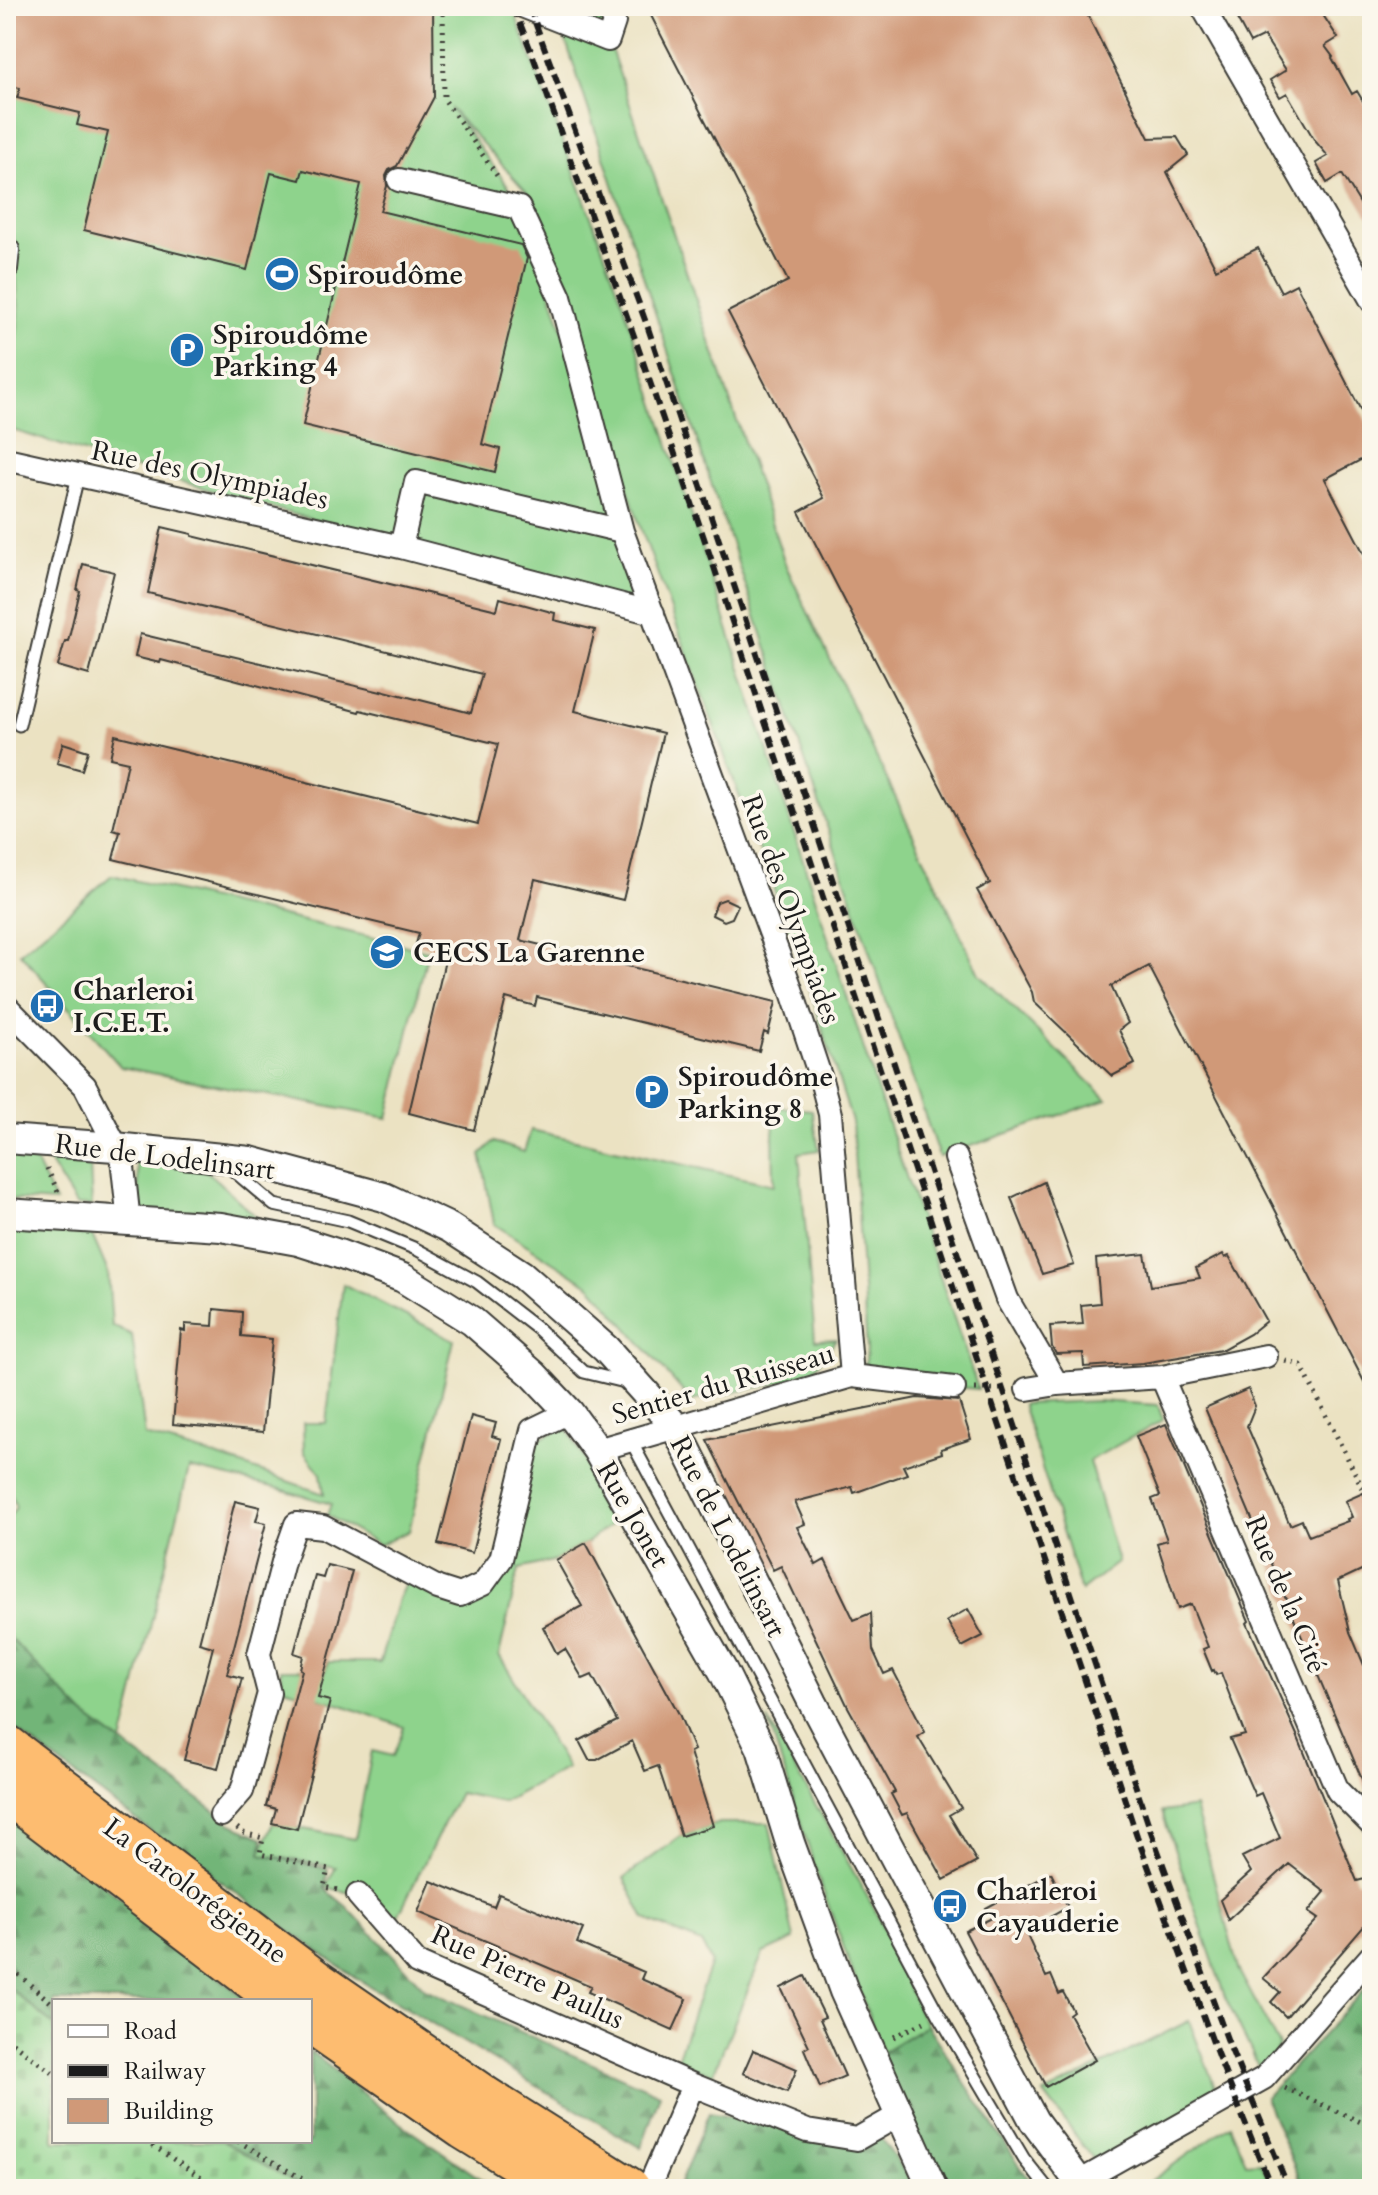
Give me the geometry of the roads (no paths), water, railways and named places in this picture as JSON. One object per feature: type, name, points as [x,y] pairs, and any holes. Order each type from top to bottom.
[{"type":"highway","name":"La Carolorégienne","points":[[6,1746],[315,1981],[485,2098],[629,2189]]},
{"type":"highway","name":"La Carolorégienne","points":[[6,1791],[279,1999]]},
{"type":"highway","points":[[312,2022],[464,2128],[563,2189]]},
{"type":"highway","points":[[464,2128],[511,2189]]},
{"type":"street","points":[[522,6],[608,40],[614,22],[607,6]]},
{"type":"street","points":[[1202,6],[1372,301]]},
{"type":"street","name":"Rue des Olympiades","points":[[399,180],[519,208],[560,297],[622,531],[789,983],[820,1076],[830,1114],[852,1376]]},
{"type":"street","points":[[6,248],[6,269]]},
{"type":"street","name":"Rue des Olympiades","points":[[6,459],[401,547],[653,613]]},
{"type":"street","points":[[401,547],[416,482],[622,531]]},
{"type":"street","points":[[6,1006],[85,1086],[122,1158],[129,1222]]},
{"type":"street","name":"Rue de Lodelinsart","points":[[6,1139],[250,1161],[384,1197],[450,1228],[522,1275],[606,1349],[675,1426],[813,1703],[1034,2121],[1083,2186]]},
{"type":"street","points":[[956,1158],[1007,1299],[1057,1384]]},
{"type":"street","name":"Rue Jonet","points":[[6,1213],[221,1227],[298,1241],[403,1278],[472,1321],[534,1375],[569,1412],[597,1450],[723,1671],[761,1748],[790,1843],[844,1991],[933,2189]]},
{"type":"street","points":[[1027,1389],[1162,1377],[1266,1356]]},
{"type":"street","name":"Sentier du Ruisseau","points":[[597,1450],[852,1376],[954,1388]]},
{"type":"street","name":"Rue de la Cité","points":[[1162,1377],[1338,1791],[1372,1825]]},
{"type":"street","points":[[221,1815],[242,1791],[269,1693],[259,1654],[296,1524],[323,1527],[438,1588],[460,1595],[483,1584],[501,1559],[532,1430],[569,1412]]},
{"type":"street","name":"Rue Pierre Paulus","points":[[358,1895],[417,1963],[693,2085],[807,2131],[857,2139],[899,2115]]},
{"type":"street","points":[[1083,2186],[1264,2078],[1372,1955]]},
{"type":"street","points":[[648,2189],[693,2085]]},
{"type":"lane","points":[[19,725],[78,476]]},
{"type":"lane","points":[[52,517],[67,520]]},
{"type":"lane","name":"Rue de Lodelinsart","points":[[631,1441],[939,2015],[1024,2159],[1048,2189]]},
{"type":"railway","points":[[513,6],[633,333],[713,564],[1137,1836],[1218,2056],[1272,2189]]},
{"type":"railway","points":[[529,6],[648,328],[1150,1829],[1230,2047],[1289,2189]]},
{"type":"place","name":"Spiroudôme","points":[[282,274]]},
{"type":"place","name":"Spiroudôme Parking 4","points":[[187,350]]},
{"type":"place","name":"CECS La Garenne","points":[[387,952]]},
{"type":"place","name":"Charleroi I.C.E.T.","points":[[47,1006]]},
{"type":"place","name":"Spiroudôme Parking 8","points":[[652,1092]]},
{"type":"place","name":"Charleroi Cayauderie","points":[[950,1906]]}]
